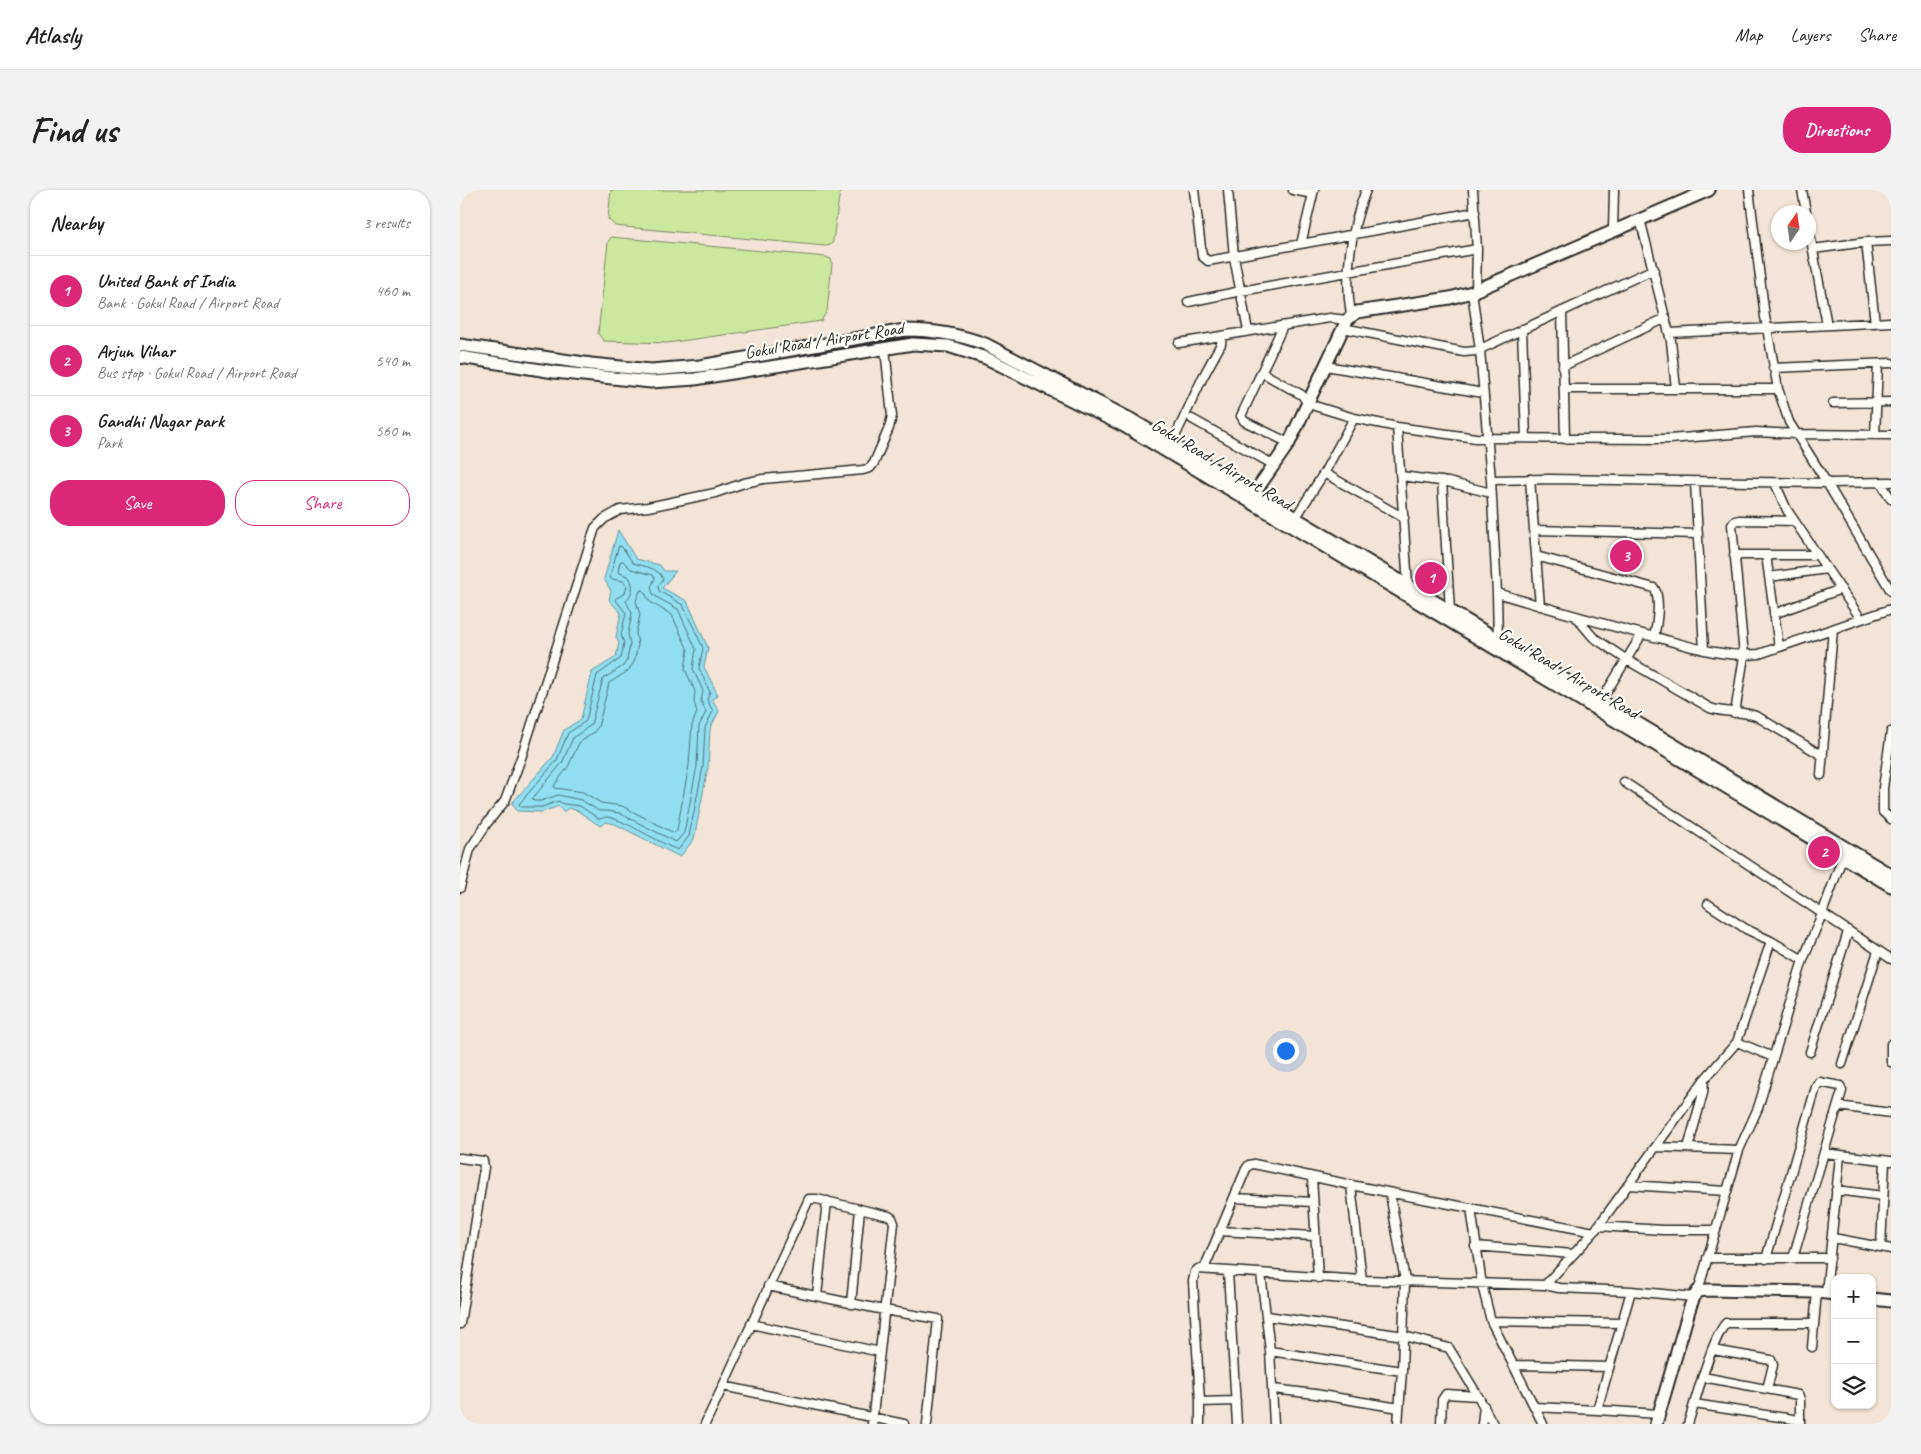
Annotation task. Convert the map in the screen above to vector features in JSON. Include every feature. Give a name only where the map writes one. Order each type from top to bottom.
[{"type":"main road","points":[[1255,492],[1289,443],[1347,321],[1357,312],[1450,298],[1474,291],[1709,190]]},
{"type":"main road","points":[[460,345],[591,364],[652,370],[700,366],[905,330],[928,330],[964,336],[985,344],[1020,362],[1172,443],[1450,610],[1496,644],[1601,701],[1844,852],[1891,874]]},
{"type":"main road","points":[[948,346],[952,333]]},
{"type":"main road","points":[[961,350],[964,336]]},
{"type":"main road","name":"Gokul Road / Airport Road","points":[[460,357],[554,372],[651,382],[695,379],[913,344],[948,346],[986,358],[1124,426],[1496,644],[1844,852],[1891,886]]},
{"type":"main road","points":[[1658,1419],[1696,1294],[1708,1290],[1826,1293]]},
{"type":"main road","points":[[1876,1299],[1891,1301]]},
{"type":"street","points":[[1194,190],[1202,256],[1204,259],[1213,261],[1475,212]]},
{"type":"street","points":[[1228,190],[1234,257],[1248,331]]},
{"type":"street","points":[[1293,190],[1313,192],[1301,244]]},
{"type":"street","points":[[1347,321],[1353,235],[1366,190]]},
{"type":"street","points":[[1472,190],[1477,249],[1474,291],[1491,480],[1497,593],[1496,644]]},
{"type":"street","points":[[1613,230],[1614,190]]},
{"type":"street","points":[[1749,190],[1773,368],[1789,422],[1891,591]]},
{"type":"street","points":[[1802,190],[1805,205]]},
{"type":"street","points":[[1640,219],[1674,355],[1676,389]]},
{"type":"street","points":[[1816,249],[1866,242],[1891,241]]},
{"type":"street","points":[[1866,242],[1875,323]]},
{"type":"street","points":[[1188,302],[1477,249]]},
{"type":"street","points":[[1814,250],[1827,325]]},
{"type":"street","points":[[1179,343],[1329,318],[1470,352],[1480,350],[1654,269]]},
{"type":"street","points":[[1562,311],[1565,439]]},
{"type":"street","points":[[1563,366],[1666,318]]},
{"type":"street","points":[[1669,333],[1891,322]]},
{"type":"street","points":[[1283,326],[1241,412],[1242,419],[1289,443]]},
{"type":"street","points":[[1522,329],[1526,438]]},
{"type":"street","points":[[1172,443],[1221,344],[1222,336]]},
{"type":"street","points":[[460,888],[470,849],[487,823],[505,801],[521,758],[595,528],[604,519],[620,510],[648,507],[715,493],[763,479],[870,468],[878,455],[892,416],[885,348]]},
{"type":"street","points":[[1773,368],[1891,363]]},
{"type":"street","points":[[1875,435],[1878,364]]},
{"type":"street","points":[[1326,366],[1404,381],[1484,393]]},
{"type":"street","points":[[1261,372],[1302,395],[1308,404],[1354,418],[1461,437],[1669,439],[1756,432],[1891,435]]},
{"type":"street","points":[[1564,389],[1778,389]]},
{"type":"street","points":[[1833,403],[1891,402]]},
{"type":"street","points":[[1296,517],[1324,473],[1354,418]]},
{"type":"street","points":[[1192,419],[1274,465]]},
{"type":"street","points":[[1397,427],[1408,584]]},
{"type":"street","points":[[1324,473],[1404,518]]},
{"type":"street","points":[[1400,476],[1442,481],[1491,493]]},
{"type":"street","points":[[1530,479],[1540,606]]},
{"type":"street","points":[[1491,480],[1775,483],[1891,482]]},
{"type":"street","points":[[1442,481],[1450,610]]},
{"type":"street","points":[[1696,482],[1704,650]]},
{"type":"street","points":[[1775,483],[1781,500],[1794,521],[1861,619]]},
{"type":"street","points":[[1882,483],[1891,499]]},
{"type":"street","points":[[1735,713],[1744,656],[1732,530],[1735,522],[1794,521]]},
{"type":"street","points":[[1534,530],[1698,534]]},
{"type":"street","points":[[1734,555],[1818,555]]},
{"type":"street","points":[[1766,555],[1779,648]]},
{"type":"street","points":[[1536,556],[1654,588],[1657,594],[1657,617],[1654,637]]},
{"type":"street","points":[[1769,578],[1827,569]]},
{"type":"street","points":[[1774,614],[1841,589]]},
{"type":"street","points":[[1497,593],[1704,650],[1744,656],[1779,648],[1891,609]]},
{"type":"street","points":[[1575,616],[1593,637],[1627,660],[1710,708],[1724,712],[1751,714],[1823,756]]},
{"type":"street","points":[[1821,775],[1833,629]]},
{"type":"street","points":[[1601,701],[1642,634]]},
{"type":"street","points":[[1891,732],[1887,788],[1883,812],[1891,819]]},
{"type":"street","points":[[1624,782],[1891,959]]},
{"type":"street","points":[[460,854],[470,849]]},
{"type":"street","points":[[1200,1424],[1193,1281],[1195,1272],[1198,1270],[1318,1278],[1545,1285],[1559,1288],[1696,1294],[1739,1150],[1758,1108],[1803,960],[1844,852]]},
{"type":"street","points":[[1708,904],[1746,929],[1772,941],[1803,960]]},
{"type":"street","points":[[1810,1052],[1848,932]]},
{"type":"street","points":[[1545,1285],[1596,1229],[1704,1080],[1737,1042],[1772,941]]},
{"type":"street","points":[[1842,1064],[1878,951]]},
{"type":"street","points":[[1737,1042],[1773,1057]]},
{"type":"street","points":[[1891,1048],[1891,1062]]},
{"type":"street","points":[[1688,1148],[1703,1093],[1704,1080]]},
{"type":"street","points":[[1766,1259],[1816,1087],[1819,1082],[1840,1086],[1842,1088],[1838,1106],[1793,1258]]},
{"type":"street","points":[[1838,1106],[1891,1113]]},
{"type":"street","points":[[1656,1147],[1739,1150]]},
{"type":"street","points":[[1824,1153],[1888,1161],[1883,1196],[1881,1247]]},
{"type":"street","points":[[1812,1347],[1814,1324],[1826,1293],[1840,1156]]},
{"type":"street","points":[[460,1158],[483,1161],[484,1167],[460,1324]]},
{"type":"street","points":[[1204,1269],[1234,1198],[1250,1165],[1254,1164],[1390,1193],[1596,1229],[1716,1230]]},
{"type":"street","points":[[1312,1177],[1314,1236],[1318,1278]]},
{"type":"street","points":[[1351,1185],[1362,1280]]},
{"type":"street","points":[[1628,1185],[1727,1191]]},
{"type":"street","points":[[1836,1190],[1883,1196]]},
{"type":"street","points":[[1390,1193],[1405,1281],[1404,1336],[1398,1424]]},
{"type":"street","points":[[705,1424],[809,1199],[812,1198],[889,1216],[893,1220],[872,1421]]},
{"type":"street","points":[[1234,1198],[1313,1202]]},
{"type":"street","points":[[817,1296],[827,1201]]},
{"type":"street","points":[[1471,1208],[1475,1246],[1491,1321],[1543,1424]]},
{"type":"street","points":[[852,1304],[860,1209]]},
{"type":"street","points":[[1219,1231],[1314,1236]]},
{"type":"street","points":[[1833,1238],[1891,1249]]},
{"type":"street","points":[[1475,1246],[1573,1254]]},
{"type":"street","points":[[1707,1258],[1830,1258]]},
{"type":"street","points":[[1228,1272],[1237,1424]]},
{"type":"street","points":[[1261,1273],[1267,1316],[1274,1424]]},
{"type":"street","points":[[768,1286],[852,1304],[938,1319],[927,1424]]},
{"type":"street","points":[[1598,1410],[1621,1323],[1632,1291]]},
{"type":"street","points":[[1267,1316],[1404,1336],[1449,1348],[1493,1424]]},
{"type":"street","points":[[1491,1321],[1621,1323]]},
{"type":"street","points":[[1688,1424],[1713,1350],[1723,1328],[1728,1323],[1814,1324]]},
{"type":"street","points":[[751,1324],[880,1352]]},
{"type":"street","points":[[1713,1350],[1771,1360],[1773,1364],[1767,1389]]},
{"type":"street","points":[[1270,1351],[1402,1371]]},
{"type":"street","points":[[1513,1365],[1610,1367]]},
{"type":"street","points":[[1694,1404],[1800,1422],[1800,1397],[1796,1394],[1703,1377]]},
{"type":"street","points":[[723,1386],[872,1421],[901,1424]]},
{"type":"street","points":[[1272,1389],[1399,1408]]},
{"type":"street","points":[[1441,1424],[1442,1400],[1446,1394],[1478,1396]]},
{"type":"street","points":[[1200,1402],[1236,1401]]},
{"type":"street","points":[[1482,1424],[1484,1406]]},
{"type":"street","points":[[1535,1408],[1598,1410],[1658,1419]]},
{"type":"green space","points":[[611,190],[840,190],[833,241],[831,245],[825,246],[615,226],[608,219]]},
{"type":"green space","points":[[611,237],[826,257],[831,259],[832,264],[827,311],[821,321],[667,343],[604,341],[598,334],[608,242]]},
{"type":"water","points":[[618,530],[636,559],[660,565],[664,571],[676,571],[662,588],[687,601],[708,648],[704,667],[718,695],[712,699],[719,711],[710,729],[708,767],[694,839],[680,857],[615,824],[606,822],[600,826],[578,811],[569,808],[563,812],[559,806],[542,812],[517,811],[512,803],[553,757],[564,730],[581,719],[592,672],[616,657],[619,643],[616,637],[621,613],[609,600],[611,591],[604,579]]},
{"type":"place","name":"Gandhi Nagar park","points":[[1626,556]]},
{"type":"place","name":"United Bank of India","points":[[1431,578]]},
{"type":"place","name":"Arjun Vihar","points":[[1824,852]]}]
